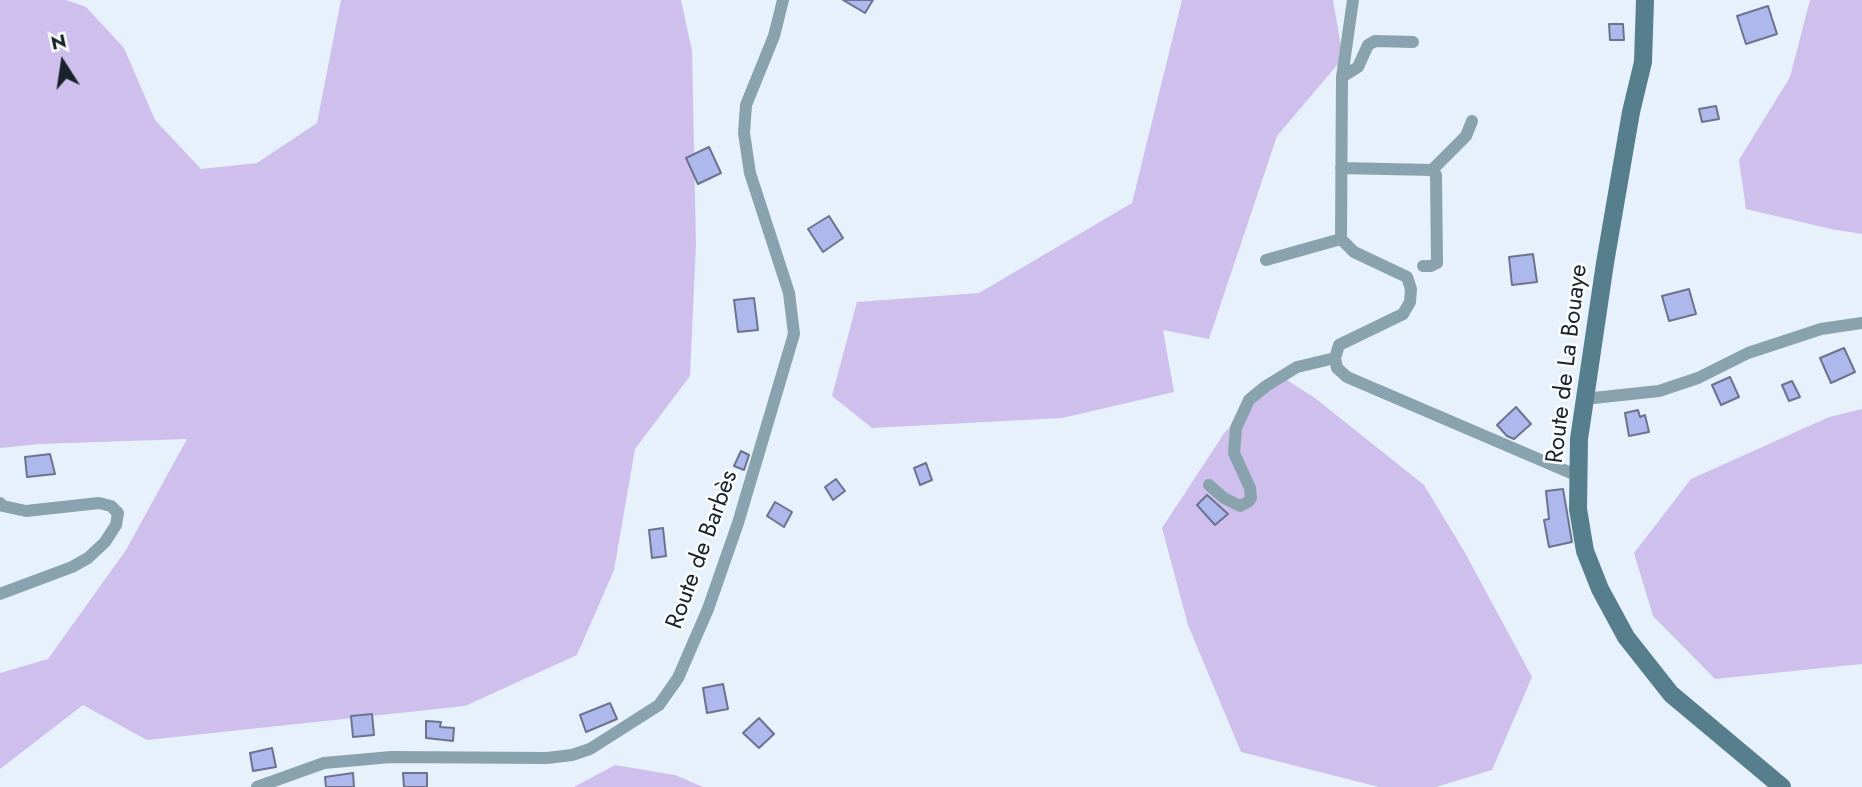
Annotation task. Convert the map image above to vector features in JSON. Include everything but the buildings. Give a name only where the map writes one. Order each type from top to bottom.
[{"type":"main road","name":"Route de La Bouaye","points":[[1645,0],[1643,62],[1622,167],[1578,439],[1578,509],[1586,551],[1600,589],[1626,637],[1671,694],[1782,787]]},
{"type":"street","name":"Route de Barbès","points":[[257,787],[324,763],[391,757],[547,758],[572,755],[590,749],[660,705],[678,678],[708,609],[738,523],[794,334],[789,293],[750,173],[744,133],[746,105],[774,36],[783,0]]},
{"type":"street","points":[[1353,0],[1342,77],[1341,239],[1354,252],[1407,277],[1411,289],[1410,302],[1403,314],[1339,345],[1335,358],[1337,368],[1347,377],[1578,476]]},
{"type":"street","points":[[1342,77],[1358,66],[1368,45],[1375,41],[1413,42]]},
{"type":"street","points":[[1341,168],[1432,170],[1466,136],[1472,121]]},
{"type":"street","points":[[1423,266],[1431,267],[1437,263],[1436,175],[1432,170]]},
{"type":"street","points":[[1266,260],[1341,239]]},
{"type":"street","points":[[1584,399],[1659,391],[1698,378],[1748,353],[1821,329],[1862,323]]},
{"type":"street","points":[[1209,485],[1224,498],[1240,506],[1248,502],[1251,498],[1250,488],[1234,453],[1236,428],[1249,400],[1297,367],[1335,358]]},
{"type":"street","points":[[0,503],[26,511],[99,503],[111,506],[118,513],[116,525],[105,542],[88,558],[72,567],[0,594]]},
{"type":"shaded area","points":[[0,0],[66,0],[86,7],[124,48],[155,120],[201,169],[257,163],[317,123],[341,0],[681,0],[692,51],[696,244],[690,376],[635,449],[614,570],[577,655],[465,706],[147,740],[83,705],[0,769],[0,673],[48,659],[126,550],[187,439],[0,448]]},
{"type":"shaded area","points":[[1182,0],[1333,0],[1343,58],[1277,136],[1209,339],[1163,330],[1174,392],[1062,418],[872,428],[832,396],[857,302],[979,293],[1132,203]]},
{"type":"shaded area","points":[[1810,0],[1862,0],[1862,234],[1746,209],[1739,160],[1790,77]]},
{"type":"shaded area","points":[[1282,377],[1315,398],[1424,485],[1464,551],[1532,677],[1492,770],[1436,787],[1379,787],[1241,752],[1188,625],[1162,528],[1225,432]]},
{"type":"shaded area","points":[[1862,409],[1862,664],[1715,679],[1653,616],[1634,553],[1691,479],[1829,417]]},
{"type":"shaded area","points":[[615,765],[675,775],[703,787],[574,787]]}]
